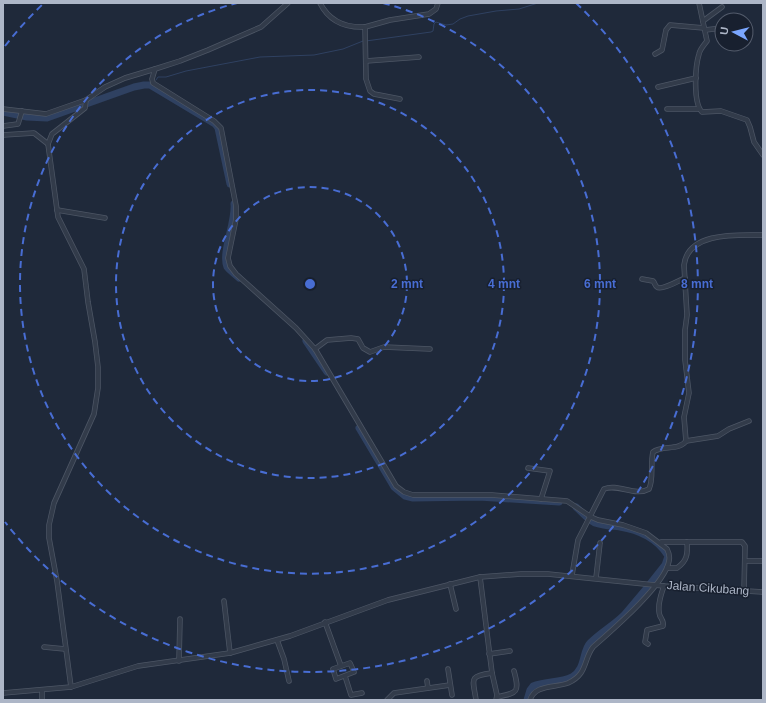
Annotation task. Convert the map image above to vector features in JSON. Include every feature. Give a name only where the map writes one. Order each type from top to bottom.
[{"type":"street","points":[[71,687],[57,581],[49,538],[49,525],[54,503],[94,414],[98,388],[98,367],[84,269],[60,222],[48,144],[52,134],[68,122],[86,103],[105,87],[125,78],[208,50],[262,27],[288,3]]},
{"type":"street","points":[[320,3],[326,13],[339,24],[365,27],[390,20],[429,14],[436,9],[438,3]]},
{"type":"street","points":[[699,3],[706,41],[699,55],[696,78],[699,109]]},
{"type":"street","points":[[703,21],[722,7]]},
{"type":"street","points":[[655,54],[662,50],[666,30],[670,25],[704,29],[714,28]]},
{"type":"street","points":[[365,27],[366,79],[370,91],[374,94],[400,99]]},
{"type":"street","points":[[366,61],[418,57]]},
{"type":"street","points":[[155,69],[152,79],[153,83],[214,121],[221,128],[236,206],[236,219],[228,258],[230,266],[236,274],[296,328],[316,349],[396,486],[404,492],[413,495],[492,495],[567,501],[589,519],[639,529],[651,535],[667,549],[669,555],[667,568],[652,584],[635,608],[593,647],[584,669],[577,677],[567,683],[538,690],[532,694],[530,700]]},
{"type":"street","points":[[658,87],[696,78]]},
{"type":"street","points":[[3,109],[21,114],[49,114],[86,103]]},
{"type":"street","points":[[667,109],[699,109],[702,112],[721,112],[747,120],[754,142],[763,155]]},
{"type":"street","points":[[3,126],[17,125],[21,114]]},
{"type":"street","points":[[3,135],[34,133],[48,144]]},
{"type":"street","points":[[57,210],[105,218]]},
{"type":"street","points":[[686,440],[684,417],[689,393],[685,360],[687,315],[685,258],[696,246],[716,237],[724,235],[763,235]]},
{"type":"street","points":[[642,279],[652,281],[660,288],[685,278]]},
{"type":"street","points":[[316,349],[327,340],[351,338],[358,339],[363,348],[370,352],[384,347],[430,349]]},
{"type":"street","points":[[572,575],[576,546],[605,488],[613,487],[636,491],[646,491],[649,489],[652,481],[651,469],[653,452],[683,444],[686,440],[718,436],[729,429],[749,421]]},
{"type":"street","points":[[528,468],[550,471],[541,499]]},
{"type":"street","points":[[660,542],[742,542],[745,546],[744,591]]},
{"type":"street","points":[[667,568],[677,568],[684,561],[688,552],[686,542]]},
{"type":"street","points":[[596,578],[600,543]]},
{"type":"street","points":[[745,562],[763,561]]},
{"type":"street","name":"Jalan Cikubang","points":[[3,693],[42,691],[71,687],[138,666],[230,653],[277,640],[388,600],[480,577],[534,573],[572,575],[664,586],[763,592]]},
{"type":"street","points":[[480,577],[496,699],[516,690],[518,686],[514,671]]},
{"type":"street","points":[[450,584],[456,609]]},
{"type":"street","points":[[648,644],[645,642],[647,630],[663,626],[664,622],[660,615],[660,599],[664,586]]},
{"type":"street","points":[[224,601],[230,653]]},
{"type":"street","points":[[179,661],[180,619]]},
{"type":"street","points":[[325,622],[341,666]]},
{"type":"street","points":[[277,640],[284,659],[289,681]]},
{"type":"street","points":[[44,648],[65,649]]},
{"type":"street","points":[[490,654],[510,651]]},
{"type":"street","points":[[350,663],[354,672],[345,676],[336,679],[333,669],[350,663]]},
{"type":"street","points":[[448,669],[452,695]]},
{"type":"street","points":[[476,700],[474,678],[478,675],[492,673]]},
{"type":"street","points":[[345,676],[351,695],[362,693]]},
{"type":"street","points":[[428,681],[428,688]]},
{"type":"street","points":[[387,700],[394,693],[450,685]]},
{"type":"street","points":[[42,691],[42,700]]},
{"type":"waterway","points":[[366,41],[431,32],[433,31],[434,24],[436,22],[446,25],[453,24],[468,16],[519,9],[538,3]]},
{"type":"waterway","points":[[156,80],[158,77],[166,77],[186,71],[260,57],[314,55],[343,49],[363,41]]},
{"type":"waterway","points":[[3,112],[27,117],[47,118],[134,87],[150,85],[215,124],[218,128],[230,184]]},
{"type":"waterway","points":[[234,204],[233,219],[227,245],[226,261],[227,267],[239,278]]},
{"type":"waterway","points":[[306,341],[327,372]]},
{"type":"waterway","points":[[359,428],[394,487],[405,496],[413,498],[479,497],[559,502]]},
{"type":"waterway","points":[[527,700],[533,686],[567,679],[576,674],[582,665],[590,643],[624,615],[665,565],[668,556],[659,545],[647,536],[627,528],[595,523],[587,518],[576,507]]}]
